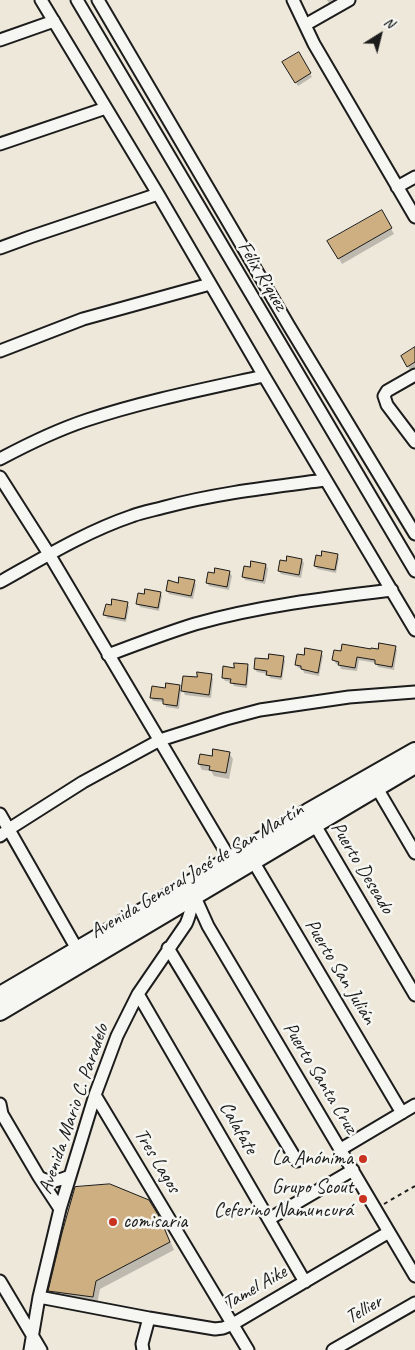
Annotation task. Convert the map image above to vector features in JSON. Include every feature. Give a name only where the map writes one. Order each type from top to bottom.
[{"type":"highway","name":"Avenida General José de San Martín","points":[[0,1012],[81,956],[373,782],[415,751]]},
{"type":"highway","name":"Avenida General José de San Martín","points":[[373,782],[415,765]]},
{"type":"highway","name":"Avenida General José de San Martín","points":[[191,891],[211,871],[230,859],[250,855]]},
{"type":"highway","name":"Avenida General José de San Martín","points":[[0,995],[81,956]]},
{"type":"street","points":[[41,0],[158,194],[415,630]]},
{"type":"street","name":"Félix Riquez","points":[[77,0],[415,571]]},
{"type":"street","name":"Félix Riquez","points":[[98,0],[289,326],[415,534]]},
{"type":"street","points":[[292,0],[314,44],[415,217]]},
{"type":"street","points":[[305,25],[348,0]]},
{"type":"street","points":[[0,40],[54,21]]},
{"type":"street","points":[[0,144],[106,108]]},
{"type":"street","points":[[397,187],[415,176]]},
{"type":"street","points":[[0,248],[158,194]]},
{"type":"street","points":[[0,351],[82,319],[210,284]]},
{"type":"street","points":[[415,375],[386,391],[384,396],[387,405],[415,442]]},
{"type":"street","points":[[0,459],[50,434],[86,420],[139,405],[264,376]]},
{"type":"street","points":[[0,477],[49,554],[230,859]]},
{"type":"street","points":[[0,582],[96,530],[133,515],[214,496],[325,480]]},
{"type":"street","points":[[108,655],[196,624],[249,611],[293,602],[392,590]]},
{"type":"street","points":[[4,833],[83,782],[160,740],[217,721],[260,710],[349,697],[415,692]]},
{"type":"street","points":[[373,782],[415,853]]},
{"type":"street","points":[[0,814],[4,833],[81,956]]},
{"type":"street","name":"Puerto Deseado","points":[[311,819],[415,995]]},
{"type":"street","name":"Puerto San Julián","points":[[250,855],[402,1113]]},
{"type":"street","name":"Avenida Mario C. Paradelo","points":[[32,1350],[39,1298],[60,1209],[95,1095],[117,1036],[138,994],[190,916],[191,891]]},
{"type":"street","name":"Puerto Santa Cruz","points":[[191,891],[208,926],[415,1276]]},
{"type":"street","points":[[168,948],[297,1161]]},
{"type":"street","name":"Calafate","points":[[138,994],[305,1282]]},
{"type":"street","name":"Tres Lagos","points":[[95,1095],[248,1350]]},
{"type":"street","points":[[0,1104],[2,1114],[60,1209]]},
{"type":"street","points":[[341,1149],[415,1106]]},
{"type":"street","points":[[269,1219],[353,1170]]},
{"type":"street","points":[[39,1177],[51,1182],[70,1176]]},
{"type":"street","name":"Tamel Aike","points":[[39,1298],[215,1329],[223,1328],[233,1324],[389,1232]]},
{"type":"street","points":[[0,1281],[33,1337]]},
{"type":"street","name":"Tellier","points":[[332,1350],[415,1303]]},
{"type":"street","points":[[143,1350],[142,1344],[148,1318]]},
{"type":"path","points":[[375,1209],[415,1186]]},
{"type":"building","points":[[299,52],[311,73],[295,83],[282,62]]},
{"type":"building","points":[[382,210],[392,228],[338,259],[327,241]]},
{"type":"building","points":[[415,347],[415,362],[407,367],[401,356]]},
{"type":"building","points":[[322,551],[338,554],[335,570],[314,566],[316,555],[321,556]]},
{"type":"building","points":[[287,556],[302,559],[299,575],[278,571],[280,560],[286,561]]},
{"type":"building","points":[[251,561],[266,564],[263,581],[242,577],[244,566],[250,567]]},
{"type":"building","points":[[215,568],[230,571],[227,587],[206,583],[208,572],[214,573]]},
{"type":"building","points":[[179,577],[195,580],[191,596],[166,591],[168,580],[178,583]]},
{"type":"building","points":[[145,589],[161,592],[158,608],[136,604],[138,593],[144,594]]},
{"type":"building","points":[[112,599],[128,602],[125,619],[103,615],[106,604],[111,605]]},
{"type":"building","points":[[379,643],[396,646],[392,667],[375,664],[375,660],[357,657],[355,668],[338,665],[339,662],[332,660],[334,650],[341,651],[342,644],[378,649]]},
{"type":"building","points":[[305,648],[322,651],[318,673],[301,669],[301,666],[295,665],[297,654],[304,655]]},
{"type":"building","points":[[269,654],[284,656],[281,677],[266,675],[267,671],[254,669],[255,658],[268,659]]},
{"type":"building","points":[[234,663],[248,664],[246,685],[230,683],[231,679],[222,678],[223,666],[234,668]]},
{"type":"building","points":[[197,672],[212,674],[209,695],[181,691],[183,676],[197,677]]},
{"type":"building","points":[[166,683],[180,685],[177,706],[163,704],[163,699],[150,698],[152,686],[165,688]]},
{"type":"building","points":[[213,749],[230,752],[226,773],[209,770],[210,766],[198,764],[200,754],[212,756]]},
{"type":"building","name":"comisaria","points":[[110,1184],[149,1200],[160,1218],[170,1242],[96,1281],[93,1297],[48,1291],[75,1187]]},
{"type":"place","name":"La Anónima","points":[[363,1159]]},
{"type":"place","name":"Grupo Scout Ceferino Namuncurá","points":[[363,1199]]},
{"type":"place","name":"comisaria","points":[[113,1222]]}]
